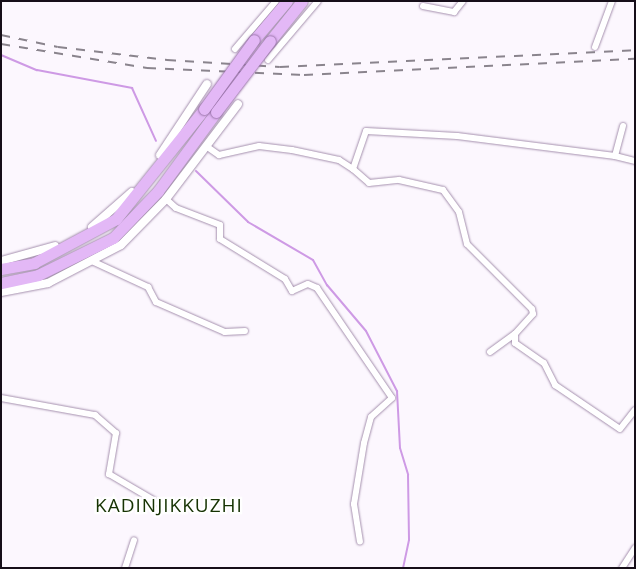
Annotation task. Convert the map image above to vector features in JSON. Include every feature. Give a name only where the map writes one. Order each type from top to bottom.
[{"type":"highway","points":[[1,269],[34,263],[116,219],[204,109],[254,40],[287,1]]},
{"type":"highway","points":[[1,283],[38,275],[113,238],[158,191],[302,1]]},
{"type":"street","points":[[234,49],[276,1]]},
{"type":"street","points":[[268,60],[318,1]]},
{"type":"street","points":[[423,6],[454,12],[463,1]]},
{"type":"street","points":[[595,47],[612,1]]},
{"type":"street","points":[[1,261],[31,256],[66,242],[110,214],[172,140],[207,84]]},
{"type":"street","points":[[1,292],[48,283],[94,262],[121,245],[166,199],[238,104]]},
{"type":"street","points":[[615,156],[623,126]]},
{"type":"street","points":[[352,166],[366,131],[466,137],[615,156],[635,161]]},
{"type":"street","points":[[206,146],[219,155],[259,146],[292,150],[352,166],[369,182],[399,180],[447,195],[459,212],[467,244],[532,309],[531,318],[515,334],[490,352]]},
{"type":"street","points":[[166,199],[176,208],[220,225],[220,239],[285,279],[292,290],[308,284],[317,288],[392,398],[371,417],[364,443],[354,504],[360,542]]},
{"type":"street","points":[[94,262],[148,287],[156,302],[225,332],[244,331]]},
{"type":"street","points":[[515,334],[515,343],[544,362],[555,385],[585,408],[620,429],[635,410]]},
{"type":"street","points":[[1,398],[95,415],[116,432],[109,474],[167,508]]},
{"type":"street","points":[[124,568],[134,540]]},
{"type":"street","points":[[622,568],[635,548]]},
{"type":"waterway","points":[[1,55],[37,70],[132,88],[156,141]]},
{"type":"waterway","points":[[196,171],[248,222],[313,260],[327,285],[366,331],[397,391],[400,448],[408,475],[409,540],[403,568]]},
{"type":"railway","points":[[1,35],[58,47],[167,60],[280,67],[635,50]]},
{"type":"railway","points":[[1,44],[147,68],[304,75],[635,59]]},
{"type":"district","name":"KADINJIKKUZHI","points":[[169,506]]}]
